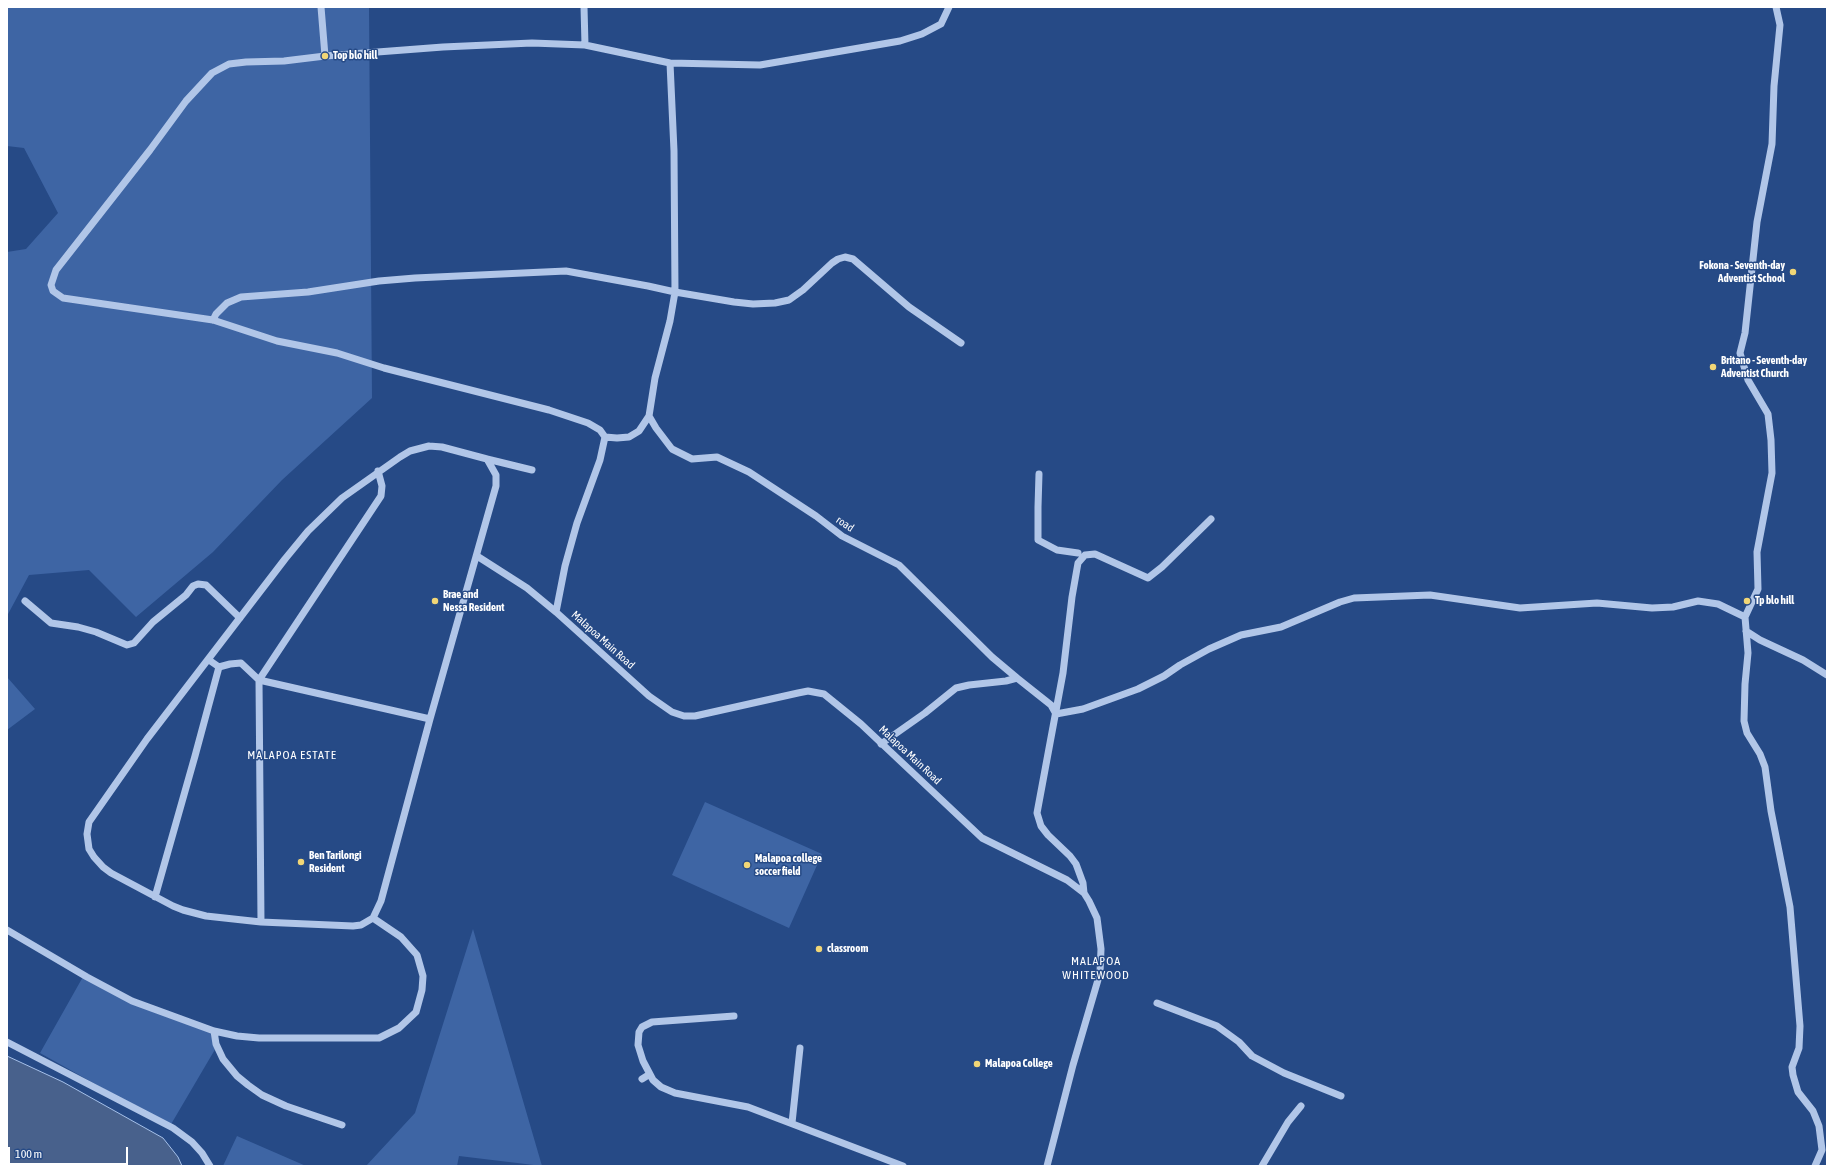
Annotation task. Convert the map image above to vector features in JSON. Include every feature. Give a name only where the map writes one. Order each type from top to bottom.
[{"type":"street","points":[[321,7],[325,56]]},
{"type":"street","points":[[584,7],[585,45]]},
{"type":"street","points":[[556,612],[565,566],[577,523],[600,460],[605,437],[600,430],[588,423],[549,410],[384,368],[337,353],[277,341],[213,320],[63,298],[53,292],[51,285],[56,270],[150,150],[186,101],[212,73],[229,64],[284,61],[325,56],[532,43],[585,45],[670,63],[760,65],[900,41],[922,34],[941,24],[949,7]]},
{"type":"street","points":[[1776,7],[1780,25],[1774,86],[1772,144],[1757,222],[1745,333],[1740,353],[1748,380],[1768,414],[1771,440],[1772,473],[1757,552],[1758,589],[1745,616],[1748,654],[1745,684],[1744,721],[1746,733],[1760,754],[1765,767],[1771,811],[1790,902],[1800,1026],[1799,1048],[1792,1067],[1798,1092],[1813,1111],[1819,1126],[1822,1150],[1815,1166]]},
{"type":"street","points":[[605,437],[629,437],[639,431],[649,416],[655,378],[670,321],[675,292],[674,151],[670,63]]},
{"type":"street","points":[[213,320],[216,314],[227,303],[242,297],[308,292],[379,281],[415,278],[566,271],[675,292],[740,302],[775,303],[789,300],[803,290],[832,263],[845,257],[853,259],[909,307],[961,344]]},
{"type":"street","name":"road","points":[[649,416],[672,449],[692,459],[717,458],[749,472],[816,516],[842,536],[899,565],[992,658],[1051,705],[1056,714]]},
{"type":"street","points":[[487,458],[495,470],[497,479],[381,901],[373,918],[361,925],[353,926],[261,922],[218,918],[195,914],[155,897],[103,867],[89,850],[87,842],[87,829],[95,812],[143,745],[240,618],[308,531],[332,506],[378,471],[410,451],[429,446],[442,447],[487,458],[532,470]]},
{"type":"street","points":[[261,922],[259,680],[381,496],[382,486],[378,471]]},
{"type":"street","points":[[1039,474],[1038,540],[1056,550],[1078,553]]},
{"type":"street","points":[[1084,893],[1083,883],[1076,864],[1070,856],[1048,835],[1042,826],[1037,813],[1066,654],[1072,597],[1078,563],[1090,554],[1102,556],[1148,578],[1162,567],[1211,519]]},
{"type":"street","name":"Malapoa Main Road","points":[[477,556],[527,588],[556,612],[649,696],[672,712],[684,716],[695,716],[760,700],[808,691],[816,692],[832,699],[982,838],[1067,880],[1084,893],[1097,918],[1101,949],[1100,973],[1073,1065],[1047,1166]]},
{"type":"street","points":[[26,601],[52,623],[78,627],[96,632],[127,645],[134,643],[153,622],[186,595],[193,586],[198,584],[206,585],[240,618]]},
{"type":"street","points":[[1056,714],[1083,709],[1138,688],[1164,676],[1180,665],[1209,649],[1241,635],[1281,626],[1340,602],[1354,598],[1430,595],[1520,608],[1597,603],[1652,608],[1672,607],[1698,601],[1718,604],[1745,616]]},
{"type":"street","points":[[1746,631],[1760,640],[1803,660],[1827,675]]},
{"type":"street","points":[[208,660],[219,667],[241,663],[259,680],[430,720]]},
{"type":"street","points":[[155,897],[219,667]]},
{"type":"street","points":[[881,744],[925,713],[956,688],[1017,678]]},
{"type":"street","points":[[7,930],[115,992],[152,1009],[214,1031],[237,1036],[259,1038],[379,1038],[399,1028],[411,1017],[418,1005],[422,990],[421,969],[417,955],[401,937],[373,918]]},
{"type":"street","points":[[1157,1003],[1217,1026],[1238,1042],[1252,1056],[1284,1073],[1340,1096]]},
{"type":"street","points":[[734,1016],[647,1023],[638,1032],[638,1045],[643,1061],[657,1084],[675,1093],[748,1107],[903,1166]]},
{"type":"street","points":[[214,1031],[216,1044],[223,1059],[237,1076],[248,1085],[286,1106],[342,1125]]},
{"type":"street","points":[[7,1042],[173,1128],[192,1142],[210,1166]]},
{"type":"street","points":[[792,1123],[800,1048]]},
{"type":"street","points":[[642,1078],[650,1074]]},
{"type":"street","points":[[1262,1166],[1288,1122],[1301,1106]]},
{"type":"shaded area","points":[[7,7],[369,7],[372,398],[282,480],[213,552],[136,617],[89,570],[29,575],[7,616],[7,252],[26,249],[58,213],[24,148],[7,146]]},
{"type":"shaded area","points":[[7,677],[35,709],[7,730]]},
{"type":"shaded area","name":"Malapoa college soccer field","points":[[705,802],[822,854],[789,928],[672,875]]},
{"type":"shaded area","points":[[473,929],[542,1166],[459,1156],[457,1166],[366,1166],[415,1113]]},
{"type":"shaded area","points":[[84,975],[135,1003],[213,1032],[217,1046],[170,1126],[40,1053]]},
{"type":"shaded area","points":[[7,1056],[63,1082],[163,1138],[178,1157],[182,1166],[7,1166]]},
{"type":"shaded area","points":[[237,1136],[306,1166],[223,1166]]},
{"type":"place","name":"Top blo hill","points":[[325,56]]},
{"type":"place","name":"Fokona - Seventh-day Adventist School","points":[[1793,272]]},
{"type":"place","name":"Britano - Seventh-day Adventist Church","points":[[1713,367]]},
{"type":"place","name":"Brae and Nessa Resident","points":[[435,601]]},
{"type":"place","name":"Tp blo hill","points":[[1747,601]]},
{"type":"place","name":"Ben Tarilongi Resident","points":[[301,862]]},
{"type":"place","name":"Malapoa college soccer field","points":[[747,865]]},
{"type":"place","name":"classroom","points":[[819,949]]},
{"type":"place","name":"Malapoa College","points":[[977,1064]]},
{"type":"district","name":"MALAPOA ESTATE","points":[[292,755]]},
{"type":"district","name":"MALAPOA WHITEWOOD","points":[[1096,968]]}]
